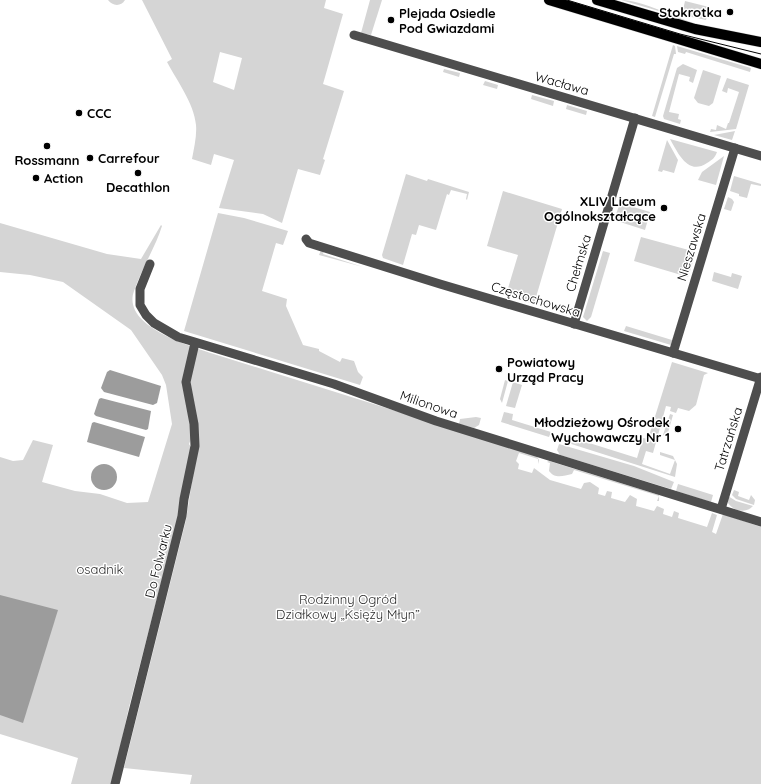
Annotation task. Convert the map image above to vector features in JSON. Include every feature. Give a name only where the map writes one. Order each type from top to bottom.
[{"type":"main road","points":[[549,0],[761,64]]},
{"type":"main road","points":[[597,0],[613,2],[695,29],[761,42]]},
{"type":"street","name":"Wacława","points":[[354,35],[761,156]]},
{"type":"street","name":"Chełmska","points":[[574,324],[635,118]]},
{"type":"street","name":"Nieszawska","points":[[673,353],[735,148]]},
{"type":"street","name":"Częstochowska","points":[[306,239],[309,243],[366,261],[574,324],[761,378]]},
{"type":"street","name":"Milionowa","points":[[150,264],[139,292],[142,310],[154,323],[196,343],[334,384],[436,421],[761,522]]},
{"type":"street","name":"Do Folwarku","points":[[115,784],[182,516],[195,446],[194,424],[186,382],[196,343]]},
{"type":"street","name":"Tatrzańska","points":[[721,509],[761,378]]},
{"type":"green space","points":[[108,0],[125,0],[121,4],[116,5],[112,4]]},
{"type":"green space","points":[[142,0],[326,0],[324,8],[343,14],[323,84],[344,91],[323,159],[325,160],[320,175],[298,169],[282,223],[263,214],[219,208],[234,160],[214,154],[211,165],[192,159],[196,133],[195,117],[189,100],[167,62],[172,59]],"holes":[[[220,52],[242,58],[234,90],[213,82]]]},
{"type":"green space","points":[[370,0],[382,0],[371,35],[361,33]]},
{"type":"green space","points":[[621,0],[649,6],[700,25],[685,22],[662,12]]},
{"type":"green space","points":[[685,1],[709,7],[706,20],[682,15]]},
{"type":"green space","points":[[673,45],[675,46],[676,54],[674,54],[655,117],[652,116]]},
{"type":"green space","points":[[677,46],[751,68],[750,72],[686,52],[685,54],[678,52]]},
{"type":"green space","points":[[683,64],[697,70],[693,83],[689,81],[690,77],[679,74],[669,112],[679,114],[678,119],[681,120],[680,124],[664,119],[663,116],[677,68]]},
{"type":"green space","points":[[444,69],[460,73],[459,77],[443,72]]},
{"type":"green space","points":[[703,70],[721,76],[713,103],[709,106],[698,103],[694,98]]},
{"type":"green space","points":[[727,78],[749,85],[736,129],[710,132],[711,129],[716,130],[717,125],[726,129],[739,92],[728,88],[727,93],[722,91]]},
{"type":"green space","points":[[485,81],[498,85],[497,89],[483,85]]},
{"type":"green space","points":[[532,95],[554,101],[553,106],[531,99]]},
{"type":"green space","points":[[567,105],[587,111],[586,115],[566,109]]},
{"type":"green space","points":[[735,131],[732,140],[714,135]]},
{"type":"green space","points":[[670,139],[717,152],[709,162],[694,167],[684,161]]},
{"type":"green space","points":[[667,140],[678,160],[674,173],[663,170],[662,172],[658,171]]},
{"type":"green space","points":[[724,156],[716,185],[698,180],[702,172]]},
{"type":"green space","points":[[406,174],[427,181],[428,179],[469,192],[467,200],[467,194],[451,190],[449,195],[447,194],[436,230],[419,225],[416,235],[412,234],[403,265],[383,258],[382,255]]},
{"type":"green space","points":[[734,176],[761,184],[761,186],[751,184],[747,198],[739,196],[739,194],[730,191]]},
{"type":"green space","points":[[503,191],[562,209],[534,304],[506,295],[518,255],[487,246]]},
{"type":"green space","points":[[728,197],[734,202],[731,211],[724,209]]},
{"type":"green space","points":[[620,203],[650,212],[645,230],[614,220]]},
{"type":"green space","points":[[218,213],[244,218],[288,231],[283,245],[276,243],[262,291],[287,299],[286,306],[303,345],[319,349],[319,351],[340,362],[342,358],[354,361],[358,372],[363,377],[360,385],[184,331]]},
{"type":"green space","name":"Rodzinny Ogród Działkowy „Księży Młyn”","points":[[0,223],[107,254],[141,259],[161,225],[159,234],[134,291],[133,304],[138,315],[148,325],[162,334],[192,347],[536,455],[539,460],[538,464],[538,459],[519,453],[516,461],[519,464],[518,469],[532,473],[534,468],[550,480],[581,489],[584,483],[590,482],[599,488],[598,494],[605,496],[607,491],[612,492],[611,498],[625,502],[630,495],[637,499],[636,506],[654,511],[657,506],[664,509],[663,514],[672,517],[674,511],[679,513],[678,518],[707,527],[712,513],[717,515],[712,532],[716,534],[723,514],[761,527],[761,784],[190,784],[192,775],[124,768],[186,520],[197,449],[187,361],[191,439],[189,444],[192,449],[182,502],[129,707],[112,784],[71,784],[78,758],[0,734],[0,457],[13,461],[23,460],[33,440],[53,445],[42,482],[75,491],[100,494],[127,503],[148,502],[172,424],[166,385],[162,375],[131,330],[63,282],[30,275],[0,272]]},
{"type":"green space","points":[[641,237],[696,252],[688,277],[634,261]]},
{"type":"green space","points":[[321,250],[324,251],[323,254],[363,267],[319,255]]},
{"type":"green space","points":[[603,251],[610,253],[591,317],[587,321],[583,317]]},
{"type":"green space","points":[[714,272],[731,277],[732,273],[742,276],[738,289],[712,281]]},
{"type":"green space","points":[[680,315],[671,345],[624,331],[626,326],[672,340]]},
{"type":"green space","points":[[672,362],[708,373],[704,375],[696,405],[689,411],[678,408],[676,413],[670,411],[671,407],[666,406],[653,453],[646,451],[642,464],[670,474],[675,460],[677,464],[675,477],[565,442],[567,436],[637,458],[643,438],[648,439]]},
{"type":"green space","points":[[505,380],[508,381],[502,403],[500,399]]},
{"type":"green space","points":[[513,382],[522,385],[515,408],[506,406]]},
{"type":"green space","points":[[504,412],[513,414],[512,420],[551,432],[549,437],[501,422]]},
{"type":"green space","points":[[670,414],[673,415],[667,436],[663,435]]},
{"type":"green space","points":[[476,417],[481,418],[479,425],[474,428],[459,424],[460,419]]},
{"type":"green space","points":[[559,444],[634,466],[674,482],[671,489],[560,455],[557,450]]},
{"type":"green space","points":[[660,452],[673,456],[675,460],[660,455]]},
{"type":"green space","points":[[549,461],[659,496],[574,470],[572,474],[557,476],[551,474],[549,471],[550,463],[547,462]]},
{"type":"green space","points":[[678,484],[713,495],[711,502],[676,491]]},
{"type":"green space","points":[[734,490],[739,492],[738,496],[749,500],[751,495],[755,500],[754,505],[736,499],[732,495]]},
{"type":"green space","points":[[728,496],[736,501],[753,506],[743,511],[736,510],[728,503]]},
{"type":"shaded area","points":[[110,370],[161,386],[157,403],[153,405],[104,392],[101,388],[107,372]]},
{"type":"shaded area","points":[[101,398],[151,411],[148,429],[146,430],[96,416],[94,414],[99,399]]},
{"type":"shaded area","points":[[94,422],[145,437],[139,457],[87,442],[92,423]]},
{"type":"shaded area","points":[[104,464],[113,468],[117,477],[113,486],[104,490],[95,486],[91,477],[95,468]]},
{"type":"shaded area","points":[[0,595],[58,610],[23,723],[0,715]]},
{"type":"tram line","points":[[567,0],[680,34],[761,54]]},
{"type":"place","name":"Stokrotka","points":[[730,12]]},
{"type":"place","name":"Plejada Osiedle Pod Gwiazdami","points":[[391,20]]},
{"type":"place","name":"CCC","points":[[79,113]]},
{"type":"place","name":"Rossmann","points":[[47,146]]},
{"type":"place","name":"Carrefour","points":[[90,158]]},
{"type":"place","name":"Decathlon","points":[[138,173]]},
{"type":"place","name":"Action","points":[[36,178]]},
{"type":"place","name":"XLIV Liceum Ogólnokształcące","points":[[664,208]]},
{"type":"place","name":"Powiatowy Urząd Pracy","points":[[499,369]]},
{"type":"place","name":"Młodzieżowy Ośrodek Wychowawczy Nr 1","points":[[678,429]]},
{"type":"park label","name":"osadnik","points":[[100,569]]}]
